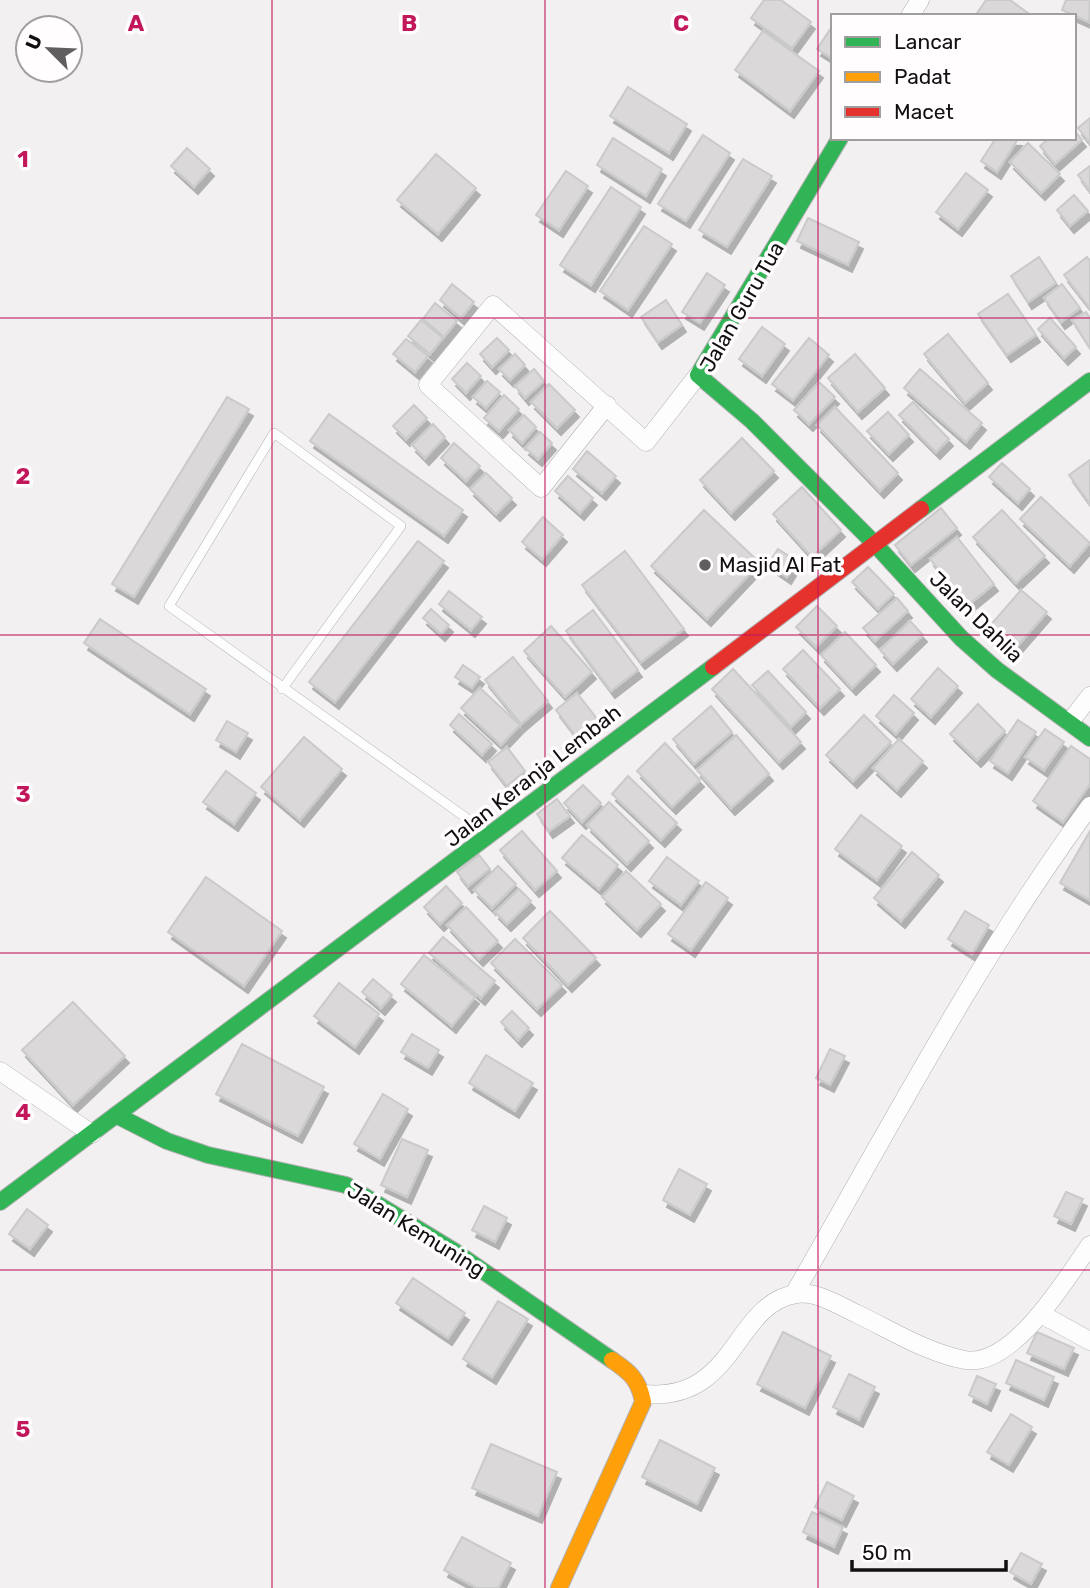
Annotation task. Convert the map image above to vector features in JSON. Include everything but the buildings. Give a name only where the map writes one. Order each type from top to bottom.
[{"type":"street","name":"Jalan Guru Tua","points":[[839,140],[698,375],[751,421],[874,543]]},
{"type":"street","points":[[607,405],[541,488],[428,385],[493,305],[607,405],[646,442],[698,375]]},
{"type":"street","name":"Jalan Keranja Lembah","points":[[0,1202],[1090,381]]},
{"type":"street","name":"Jalan Dahlia","points":[[874,543],[970,646],[997,670],[1090,738]]},
{"type":"street","points":[[1070,722],[1090,696]]},
{"type":"street","points":[[794,1294],[972,981],[1090,806]]},
{"type":"street","points":[[0,1071],[92,1134]]},
{"type":"street","name":"Jalan Kemuning","points":[[116,1115],[167,1141],[208,1155],[321,1178],[356,1190],[411,1223],[608,1355],[630,1372],[644,1394]]},
{"type":"street","points":[[559,1588],[643,1402],[644,1394],[671,1394],[699,1385],[760,1316],[776,1303],[794,1294],[818,1296],[912,1340],[966,1360],[981,1360],[996,1352],[1041,1314],[1090,1245]]},
{"type":"street","points":[[1041,1314],[1090,1340]]},
{"type":"lane","points":[[282,689],[401,526],[274,433],[169,606],[282,689],[490,835]]},
{"type":"traffic: fast","points":[[839,140],[698,375],[752,421],[874,543],[961,638],[997,670],[1090,738]]},
{"type":"traffic: fast","points":[[921,509],[1090,381]]},
{"type":"traffic: fast","points":[[0,1202],[713,667]]},
{"type":"traffic: fast","points":[[116,1115],[167,1141],[208,1155],[346,1185],[454,1251],[612,1360]]},
{"type":"traffic: slow","points":[[559,1588],[643,1402],[633,1377],[612,1360]]},
{"type":"traffic: jam","points":[[713,667],[921,509]]},
{"type":"place","name":"Masjid Al Fat","points":[[705,565]]}]
